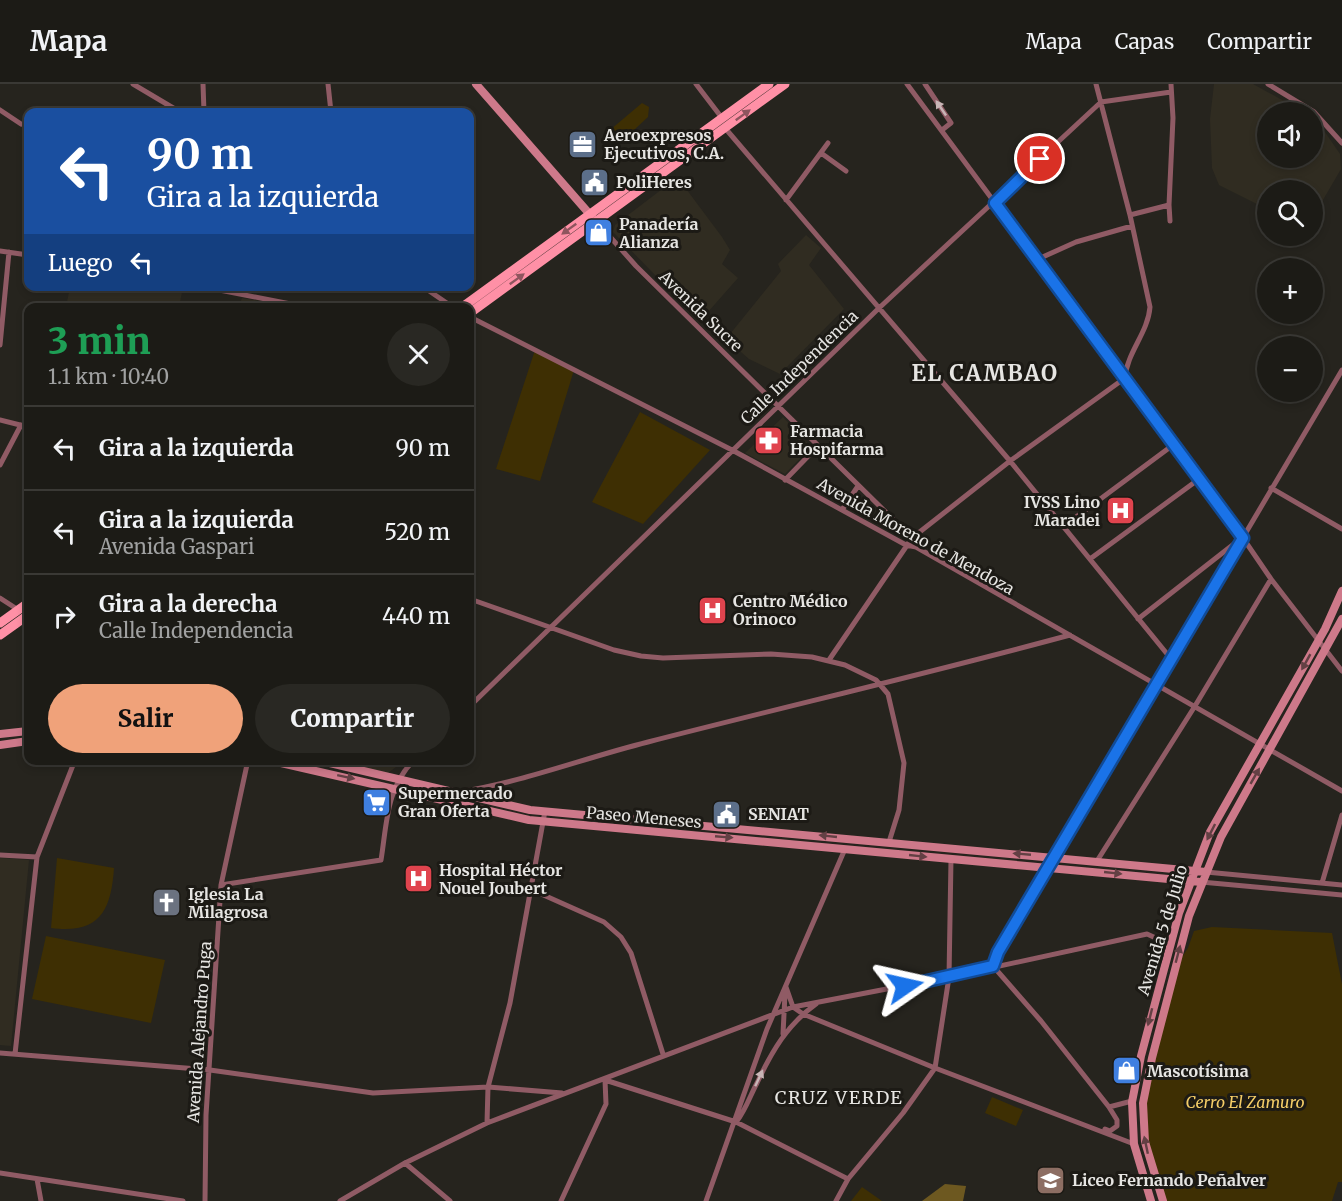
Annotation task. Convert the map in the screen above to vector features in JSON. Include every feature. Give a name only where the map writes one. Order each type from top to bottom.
[{"type":"main road","points":[[723,123],[769,84]]},
{"type":"main road","points":[[468,303],[593,218],[723,123],[785,84]]},
{"type":"main road","points":[[474,312],[593,218]]},
{"type":"main road","points":[[0,623],[24,615]]},
{"type":"main road","points":[[0,635],[24,616]]},
{"type":"street","points":[[134,84],[173,108]]},
{"type":"street","points":[[203,84],[204,108]]},
{"type":"street","points":[[328,84],[331,108]]},
{"type":"street","name":"Avenida Sucre","points":[[476,84],[636,266],[912,538],[916,548]]},
{"type":"street","points":[[696,84],[723,123],[786,200],[1010,461],[1172,660]]},
{"type":"street","points":[[907,84],[1271,579],[1342,671]]},
{"type":"street","points":[[925,84],[951,123],[942,130]]},
{"type":"street","points":[[829,660],[912,538],[1010,461],[1125,378],[1128,361],[1149,319],[1149,307],[1130,215],[1096,84]]},
{"type":"street","points":[[1170,221],[1173,118],[1171,84]]},
{"type":"street","points":[[1271,85],[1314,112],[1342,144]]},
{"type":"street","points":[[1101,102],[1171,92]]},
{"type":"street","name":"Calle Independencia","points":[[474,702],[878,309],[995,203],[1101,102]]},
{"type":"street","points":[[0,110],[21,124]]},
{"type":"street","points":[[786,200],[828,143]]},
{"type":"street","points":[[820,153],[846,171]]},
{"type":"street","points":[[1130,215],[1169,205]]},
{"type":"street","points":[[1036,261],[1084,239],[1132,226]]},
{"type":"street","points":[[0,251],[24,254]]},
{"type":"street","points":[[0,345],[9,252]]},
{"type":"street","points":[[224,291],[286,303]]},
{"type":"street","points":[[429,291],[447,303]]},
{"type":"street","name":"Avenida Moreno de Mendoza","points":[[474,317],[732,450],[906,545],[916,548],[1342,791]]},
{"type":"street","points":[[993,966],[998,952],[1047,867],[1158,685],[1342,370]]},
{"type":"street","points":[[0,420],[24,426]]},
{"type":"street","points":[[0,465],[21,425]]},
{"type":"street","points":[[1064,526],[1173,445]]},
{"type":"street","points":[[785,480],[818,446]]},
{"type":"street","points":[[1090,560],[1198,479]]},
{"type":"street","points":[[842,510],[858,486]]},
{"type":"street","points":[[1271,488],[1342,529]]},
{"type":"street","points":[[1138,619],[1243,538]]},
{"type":"street","points":[[1097,861],[1195,706],[1271,579]]},
{"type":"street","name":"Avenida 5 de Julio","points":[[1151,1201],[1134,1144],[1132,1101],[1140,1056],[1167,954],[1190,880],[1210,832],[1318,640],[1342,591]]},
{"type":"street","points":[[0,597],[24,613]]},
{"type":"street","points":[[474,600],[614,650],[641,656],[663,658],[771,654],[829,660],[865,674],[882,686],[892,708],[904,763],[899,810],[889,842]]},
{"type":"street","name":"Avenida 5 de Julio","points":[[1163,1201],[1145,1142],[1143,1114],[1145,1091],[1182,939],[1202,882],[1226,828],[1342,619]]},
{"type":"street","points":[[454,792],[490,787],[645,743],[882,686],[1070,635]]},
{"type":"street","points":[[0,734],[24,731]]},
{"type":"street","points":[[0,745],[24,742]]},
{"type":"street","points":[[15,1054],[37,857],[73,765]]},
{"type":"street","name":"Avenida Alejandro Puga","points":[[205,1201],[221,885],[247,765]]},
{"type":"street","name":"Paseo Meneses","points":[[296,765],[454,792],[545,811],[1206,872]]},
{"type":"street","name":"Paseo Meneses","points":[[334,765],[543,822],[1202,882]]},
{"type":"street","points":[[221,885],[381,860],[396,783],[410,765]]},
{"type":"street","points":[[487,1123],[488,1087],[510,1003],[545,811]]},
{"type":"street","points":[[1322,883],[1342,815]]},
{"type":"street","points":[[706,1201],[736,1122],[767,1029],[846,848]]},
{"type":"street","points":[[0,855],[37,857]]},
{"type":"street","points":[[837,1201],[848,1179],[903,1113],[934,1068],[949,977],[951,859]]},
{"type":"street","points":[[1206,872],[1342,885]]},
{"type":"street","points":[[1202,882],[1342,895]]},
{"type":"street","points":[[530,890],[604,922],[621,937],[631,953],[663,1054]]},
{"type":"street","points":[[340,1201],[405,1163],[487,1123],[563,1093],[605,1080],[663,1054],[793,1007],[949,977],[1147,934],[1158,939],[1167,954]]},
{"type":"street","points":[[993,966],[1041,1021],[1117,1120],[1117,1126],[1110,1131],[1094,1127]]},
{"type":"street","points":[[786,987],[793,1007],[803,1014],[934,1068],[1134,1144]]},
{"type":"street","points":[[783,1034],[786,987]]},
{"type":"street","points":[[736,1122],[743,1113],[771,1053],[783,1034],[818,1002]]},
{"type":"street","points":[[818,1002],[814,1010],[821,1021]]},
{"type":"street","points":[[767,1029],[777,1024],[783,1034]]},
{"type":"street","points":[[0,1053],[210,1070],[373,1093],[488,1087],[563,1093]]},
{"type":"street","points":[[605,1080],[736,1122],[848,1179]]},
{"type":"street","points":[[561,1201],[606,1104],[605,1080]]},
{"type":"street","points":[[1109,1107],[1132,1101]]},
{"type":"street","points":[[405,1163],[450,1201]]},
{"type":"street","points":[[0,1173],[183,1201]]},
{"type":"street","points":[[37,1179],[41,1201]]},
{"type":"shaded area","points":[[1214,84],[1253,84],[1286,102],[1257,102],[1257,168],[1323,168],[1323,129],[1340,154],[1341,169],[1323,200],[1323,180],[1257,180],[1257,204],[1219,185],[1212,168],[1210,119]]},
{"type":"shaded area","points":[[674,180],[681,182],[722,237],[730,250],[722,264],[738,278],[700,321],[613,232],[615,225]]},
{"type":"shaded area","points":[[806,235],[821,248],[809,265],[844,309],[780,374],[749,359],[726,339],[781,271],[778,264]]},
{"type":"shaded area","points":[[69,291],[182,292],[180,303],[67,303]]},
{"type":"shaded area","points":[[242,298],[272,303],[240,303]]},
{"type":"shaded area","points":[[783,417],[811,447],[785,474],[745,453]]},
{"type":"shaded area","points":[[347,765],[399,765],[388,773]]},
{"type":"shaded area","points":[[0,858],[29,860],[11,1046],[0,1045]]},
{"type":"shaded area","points":[[945,1184],[966,1186],[963,1201],[922,1201]]},
{"type":"green space","points":[[642,103],[649,107],[648,117],[621,142],[611,142],[608,135],[610,130]]},
{"type":"green space","points":[[535,350],[574,370],[540,481],[496,469]]},
{"type":"green space","points":[[640,412],[710,450],[643,524],[592,502]]},
{"type":"green space","points":[[57,858],[114,868],[110,897],[99,917],[91,923],[67,929],[51,928]]},
{"type":"green space","name":"Cerro El Zamuro","points":[[1212,927],[1332,933],[1342,984],[1342,1182],[1338,1182],[1332,1201],[1163,1201],[1148,1146],[1145,1111],[1148,1077],[1178,963],[1188,948],[1194,931]]},
{"type":"green space","points":[[46,936],[165,960],[151,1023],[32,999]]},
{"type":"green space","points":[[992,1097],[1023,1110],[1016,1126],[985,1113]]},
{"type":"green space","points":[[862,1187],[882,1201],[851,1201]]},
{"type":"place","name":"Aeroexpresos Ejecutivos, C.A.","points":[[583,144]]},
{"type":"place","name":"PoliHeres","points":[[595,182]]},
{"type":"place","name":"Panadería Alianza","points":[[598,233]]},
{"type":"place","name":"Farmacia Hospifarma","points":[[769,440]]},
{"type":"place","name":"IVSS Lino Maradei","points":[[1121,511]]},
{"type":"place","name":"Centro Médico Orinoco","points":[[712,610]]},
{"type":"place","name":"Supermercado Gran Oferta","points":[[377,802]]},
{"type":"place","name":"SENIAT","points":[[727,814]]},
{"type":"place","name":"Hospital Héctor Nouel Joubert","points":[[418,879]]},
{"type":"place","name":"Iglesia La Milagrosa","points":[[167,903]]},
{"type":"place","name":"Mascotísima","points":[[1126,1071]]},
{"type":"place","name":"Liceo Fernando Peñalver","points":[[1051,1180]]},
{"type":"district","name":"EL CAMBAO","points":[[985,373]]},
{"type":"district","name":"CRUZ VERDE","points":[[839,1098]]},
{"type":"route","points":[[905,986],[993,966],[998,952],[1047,867],[1158,685],[1243,538],[995,203],[1040,159]]}]
